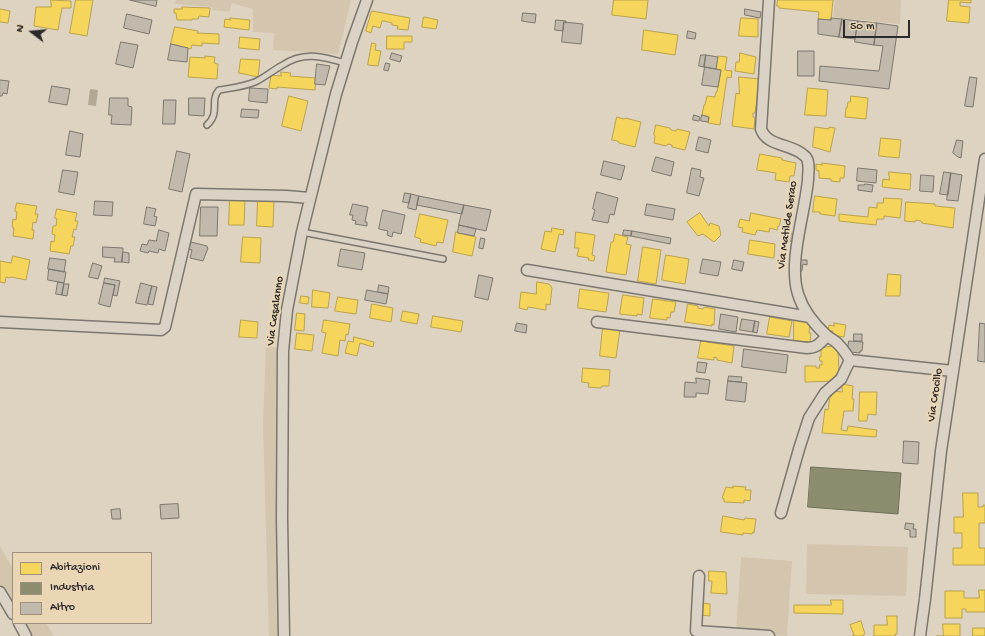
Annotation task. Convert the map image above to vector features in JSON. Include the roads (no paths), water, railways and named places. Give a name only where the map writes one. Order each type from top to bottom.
[{"type":"street","name":"Via Casalanno","points":[[284,636],[282,518],[283,351],[287,310],[310,198],[345,63],[366,0]]},
{"type":"street","name":"Via Matilde Serao","points":[[769,0],[761,129],[762,135],[767,139],[796,150],[806,157],[809,167],[794,278],[798,294],[810,317],[827,336],[839,345],[850,360]]},
{"type":"street","name":"Via Crocillo","points":[[920,636],[941,451],[982,200],[985,159]]},
{"type":"street","points":[[0,322],[161,330],[165,327],[196,194],[310,198]]},
{"type":"street","points":[[527,270],[810,317]]},
{"type":"street","points":[[597,322],[807,348],[814,348],[827,336]]},
{"type":"street","points":[[781,514],[809,418],[825,393],[841,379],[850,360],[953,371]]},
{"type":"street","points":[[699,576],[696,632],[769,636]]},
{"type":"street","points":[[0,592],[12,612]]},
{"type":"street","points":[[19,624],[26,636]]},
{"type":"lane","points":[[207,125],[214,116],[215,97],[219,90],[256,82],[283,64],[294,59],[318,56],[345,63]]},
{"type":"lane","points":[[302,232],[443,259]]}]
